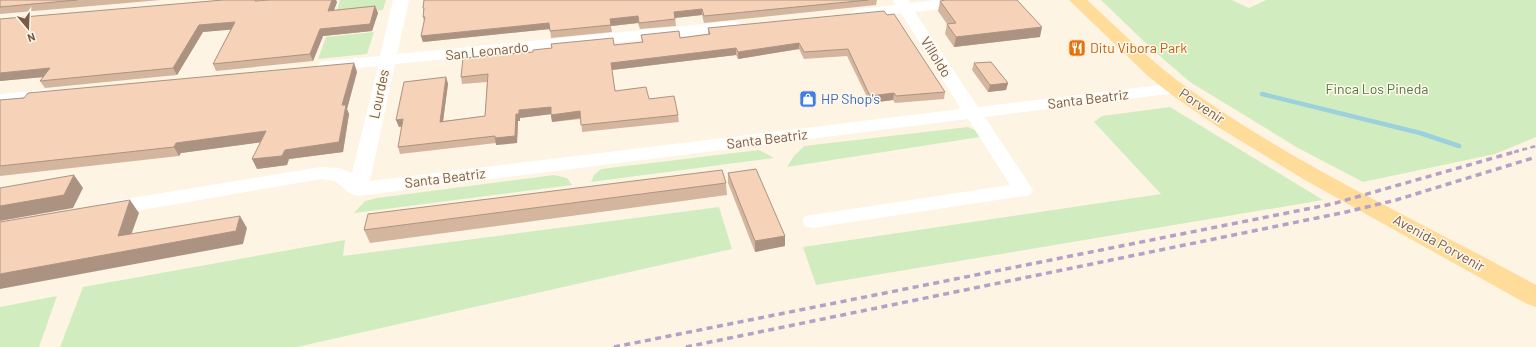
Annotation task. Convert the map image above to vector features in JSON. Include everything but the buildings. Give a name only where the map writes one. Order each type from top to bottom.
[{"type":"main road","name":"Porvenir","points":[[1077,0],[1176,88],[1255,140],[1342,190]]},
{"type":"main road","name":"Avenida Porvenir","points":[[1342,190],[1536,297]]},
{"type":"street","name":"Lourdes","points":[[358,189],[386,60],[401,0]]},
{"type":"street","points":[[845,15],[903,5],[973,0]]},
{"type":"street","name":"Villoldo","points":[[814,221],[1022,190],[903,5]]},
{"type":"street","name":"San Leonardo","points":[[308,68],[750,25]]},
{"type":"street","name":"Santa Beatriz","points":[[358,189],[1176,88]]},
{"type":"street","points":[[0,99],[71,92]]},
{"type":"street","points":[[86,213],[321,172],[338,174],[348,178],[358,189]]},
{"type":"green space","points":[[340,0],[386,0],[383,10],[336,14]]},
{"type":"green space","name":"Finca Los Pineda","points":[[1101,0],[1232,0],[1249,8],[1266,0],[1536,0],[1536,137],[1495,154],[1363,182],[1298,148],[1190,82],[1154,51]]},
{"type":"green space","points":[[374,32],[367,54],[318,59],[326,37]]},
{"type":"green space","points":[[1170,107],[1323,200],[816,285],[803,247],[1161,194],[1094,122],[1102,116]]},
{"type":"green space","points":[[968,127],[977,131],[980,137],[787,167],[794,156],[804,146]]},
{"type":"green space","points":[[759,150],[774,158],[591,182],[594,175],[601,169]]},
{"type":"green space","points":[[554,175],[567,178],[572,185],[354,213],[365,201],[377,198]]},
{"type":"green space","points":[[719,207],[732,249],[297,347],[60,347],[83,287],[345,240],[343,256]]},
{"type":"green space","points":[[57,296],[39,347],[0,347],[0,307]]},
{"type":"waterway","points":[[1262,94],[1420,133],[1459,146]]},
{"type":"railway","points":[[1514,152],[1536,146]]},
{"type":"railway","points":[[614,347],[1332,204],[1518,151]]},
{"type":"railway","points":[[686,347],[1346,212],[1396,200],[1536,157]]},
{"type":"place","name":"Ditu Vibora Park","points":[[1077,48]]},
{"type":"place","name":"HP Shop's","points":[[808,99]]}]
